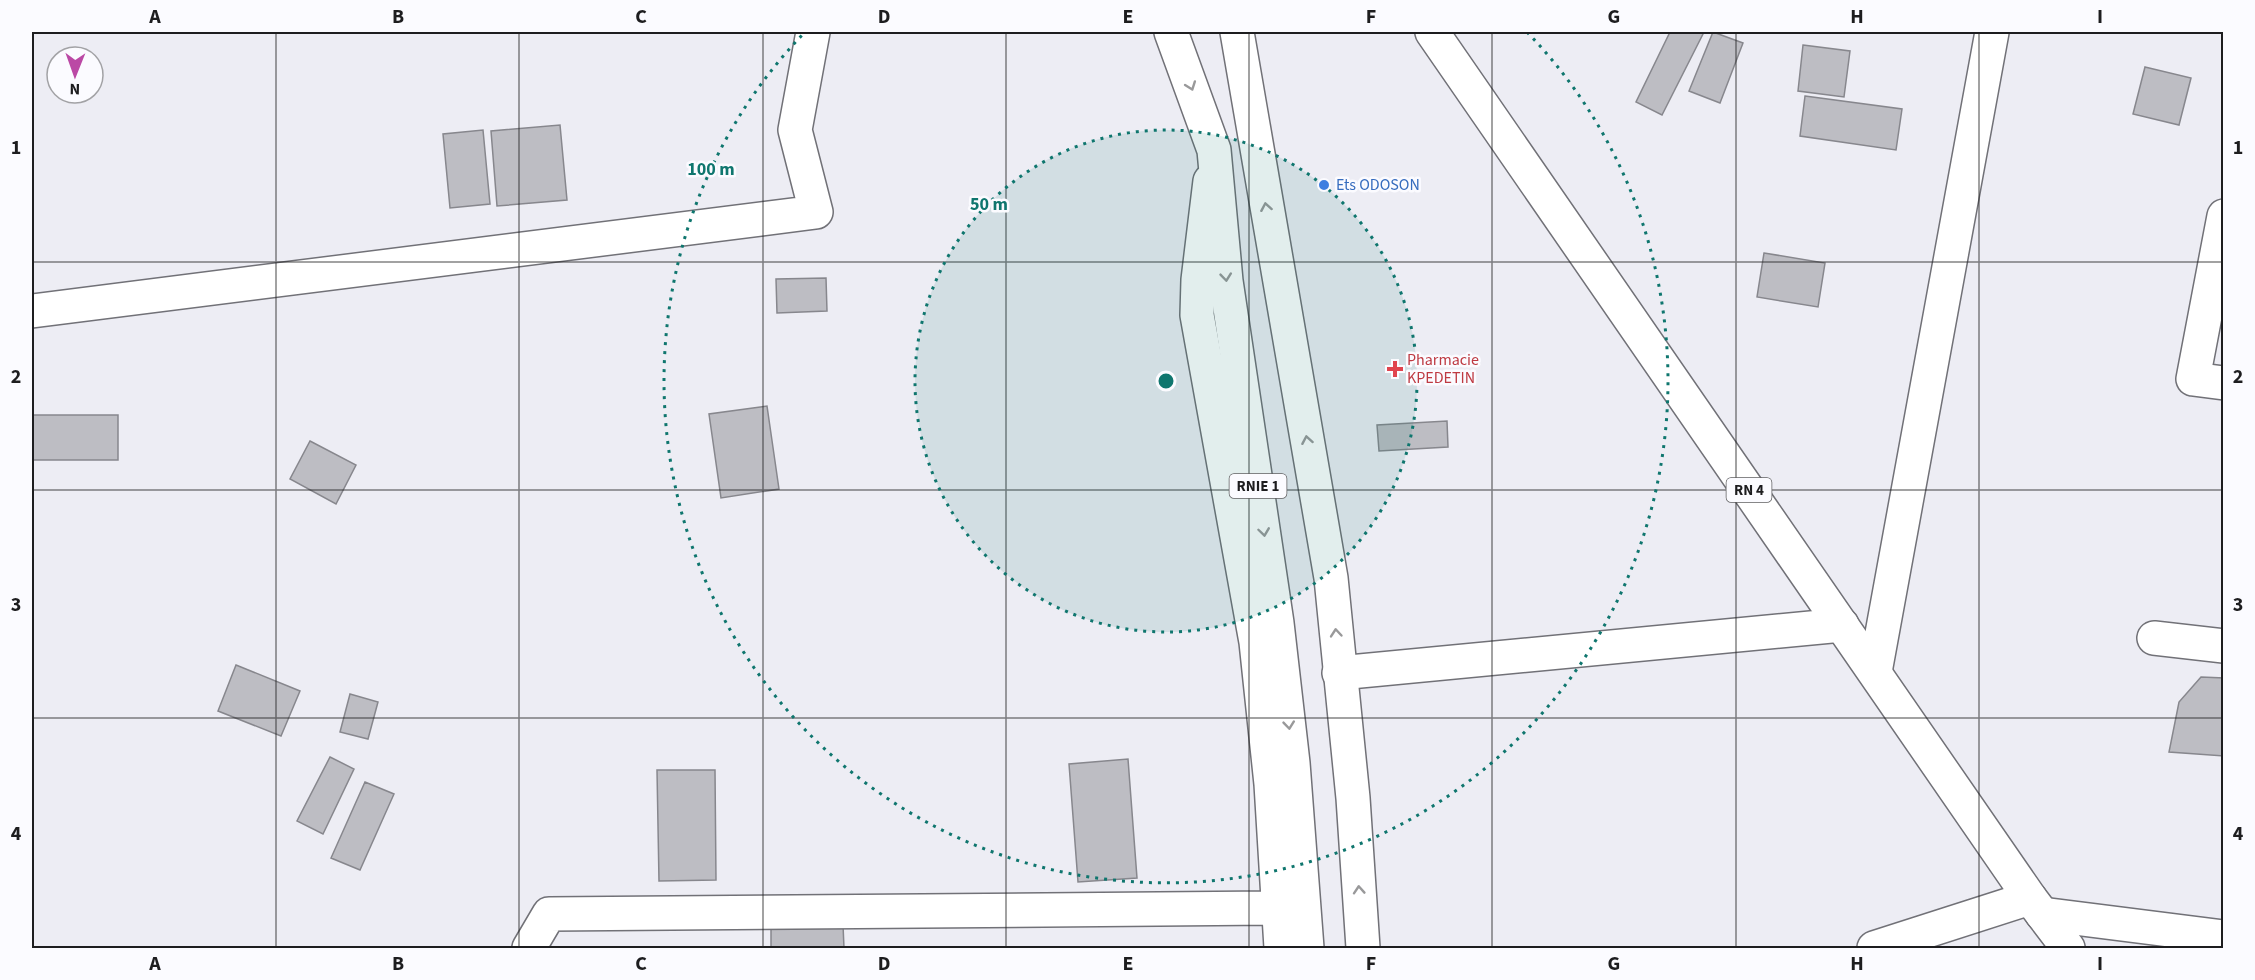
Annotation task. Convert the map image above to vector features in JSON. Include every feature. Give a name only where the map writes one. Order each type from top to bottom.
[{"type":"main road","points":[[32,311],[816,212],[795,130],[813,32]]},
{"type":"main road","name":"RNIE 1","points":[[1171,32],[1214,150],[1226,281],[1257,477],[1280,646],[1293,763],[1306,948]]},
{"type":"main road","points":[[1237,32],[1331,578],[1353,798],[1363,948]]},
{"type":"main road","name":"RN 4","points":[[1432,32],[2036,906],[2068,948]]},
{"type":"main road","points":[[1875,672],[1992,32]]},
{"type":"main road","points":[[1214,150],[1198,280],[1197,315],[1256,642],[1271,784],[1281,948]]},
{"type":"main road","points":[[2223,216],[2193,380],[2223,383]]},
{"type":"main road","points":[[1340,673],[1842,625]]},
{"type":"main road","points":[[2154,638],[2223,646]]},
{"type":"main road","points":[[1874,948],[2036,906],[2223,937]]},
{"type":"main road","points":[[528,948],[549,914],[1279,908]]},
{"type":"building","points":[[1670,32],[1704,32],[1662,115],[1636,102]]},
{"type":"building","points":[[1713,32],[1743,43],[1720,103],[1689,91]]},
{"type":"building","points":[[1803,45],[1850,51],[1844,97],[1798,91]]},
{"type":"building","points":[[2145,67],[2191,78],[2179,125],[2133,114]]},
{"type":"building","points":[[1805,96],[1902,109],[1896,150],[1800,136]]},
{"type":"building","points":[[560,125],[567,200],[497,206],[491,131]]},
{"type":"building","points":[[483,130],[490,204],[450,208],[443,134]]},
{"type":"building","points":[[1764,253],[1825,263],[1818,307],[1757,297]]},
{"type":"building","points":[[826,278],[827,311],[777,313],[776,279]]},
{"type":"building","points":[[767,406],[779,489],[721,498],[709,414]]},
{"type":"building","points":[[32,415],[118,415],[118,460],[32,460]]},
{"type":"building","points":[[1447,421],[1448,447],[1379,451],[1377,425]]},
{"type":"building","points":[[310,441],[356,465],[336,504],[290,479]]},
{"type":"building","points":[[236,665],[300,691],[281,736],[218,711]]},
{"type":"building","points":[[2201,677],[2224,678],[2224,756],[2169,752],[2179,702]]},
{"type":"building","points":[[350,694],[378,702],[368,739],[340,732]]},
{"type":"building","points":[[330,757],[354,769],[323,834],[297,821]]},
{"type":"building","points":[[1128,759],[1137,878],[1078,882],[1069,764]]},
{"type":"building","points":[[657,770],[715,770],[716,880],[659,881]]},
{"type":"building","points":[[365,782],[394,794],[360,870],[331,858]]},
{"type":"building","points":[[771,925],[843,925],[844,948],[771,948]]},
{"type":"place","name":"Ets ODOSON","points":[[1324,185]]},
{"type":"place","name":"Pharmacie KPEDETIN","points":[[1395,369]]}]
